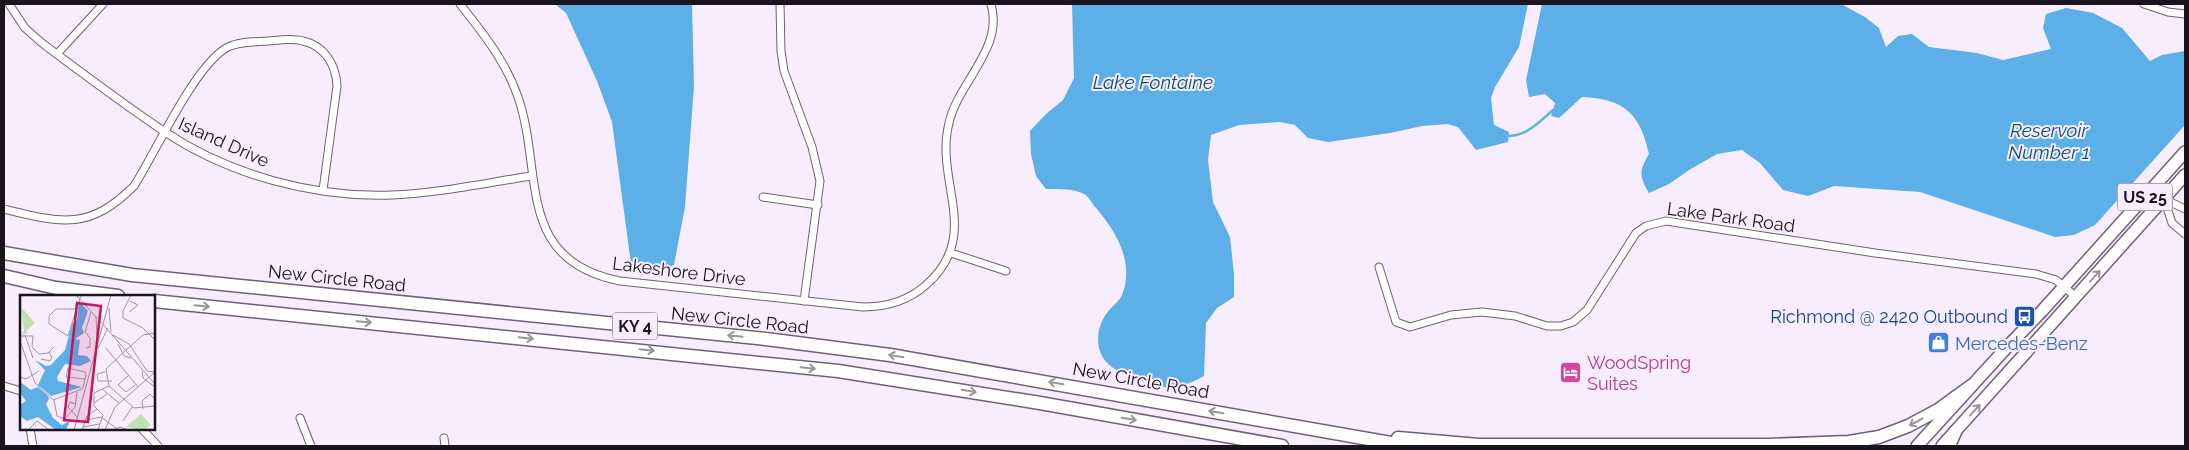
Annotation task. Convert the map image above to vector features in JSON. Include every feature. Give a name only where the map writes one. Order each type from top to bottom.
[{"type":"highway","name":"New Circle Road","points":[[4,253],[132,275],[766,339],[890,355],[1408,446]]},
{"type":"highway","points":[[4,276],[56,288],[110,295]]},
{"type":"highway","name":"KY 4","points":[[155,301],[838,372],[1012,398],[1282,446]]},
{"type":"highway","points":[[1264,420],[1410,439],[1479,445],[1768,445],[1854,441],[1879,437],[1908,426],[1938,410],[1971,386]]},
{"type":"highway","points":[[1949,446],[1955,432]]},
{"type":"highway","points":[[1246,440],[1270,446]]},
{"type":"highway","points":[[1854,441],[1874,446]]},
{"type":"main road","name":"US 25","points":[[1917,446],[2064,287],[2185,152]]},
{"type":"main road","name":"US 25","points":[[1942,446],[2185,175]]},
{"type":"main road","points":[[2153,188],[2164,199]]},
{"type":"street","name":"Island Drive","points":[[9,4],[25,28],[57,54],[166,132],[207,155],[256,175],[290,185],[358,195],[420,194],[531,176]]},
{"type":"street","points":[[57,54],[104,4]]},
{"type":"street","name":"Lakeshore Drive","points":[[460,4],[496,51],[511,78],[522,109],[536,206],[549,236],[561,252],[592,273],[620,281],[864,307],[891,305],[923,288],[945,264],[951,253],[956,219],[946,164],[945,139],[957,100],[991,38],[993,20],[991,4]]},
{"type":"street","points":[[780,4],[781,51],[784,71],[812,147],[820,180],[804,301]]},
{"type":"street","points":[[2144,4],[2168,12],[2185,14]]},
{"type":"street","points":[[4,209],[60,221],[75,220],[96,215],[120,200],[134,186],[203,69],[221,51],[239,43],[251,42],[295,40],[312,43],[327,55],[332,62],[336,77],[323,190]]},
{"type":"street","points":[[763,197],[818,206]]},
{"type":"street","points":[[2164,199],[2185,208]]},
{"type":"street","points":[[2164,199],[2172,223],[2185,234]]},
{"type":"street","name":"Lake Park Road","points":[[1379,267],[1396,322],[1410,327],[1451,315],[1482,312],[1515,316],[1547,326],[1561,326],[1573,322],[1587,310],[1636,233],[1646,226],[1666,221],[1875,253],[2036,274],[2056,280],[2076,297]]},
{"type":"street","points":[[951,253],[1006,271]]},
{"type":"street","points":[[4,386],[20,391]]},
{"type":"street","points":[[300,418],[311,446]]},
{"type":"street","points":[[30,430],[33,446]]},
{"type":"street","points":[[143,430],[158,446]]},
{"type":"street","points":[[444,438],[445,446]]},
{"type":"water","points":[[555,4],[692,4],[694,86],[685,207],[674,265],[661,270],[640,272],[631,264],[612,122],[597,81],[566,13]]},
{"type":"water","name":"Lake Fontaine","points":[[1072,4],[1528,4],[1519,47],[1495,87],[1491,98],[1494,125],[1509,132],[1508,142],[1476,150],[1458,127],[1447,124],[1422,126],[1390,133],[1328,142],[1308,138],[1295,125],[1280,122],[1239,125],[1211,135],[1208,160],[1213,202],[1230,237],[1234,274],[1234,297],[1217,308],[1206,323],[1204,376],[1181,386],[1167,387],[1151,384],[1123,374],[1112,367],[1100,351],[1098,334],[1101,323],[1106,313],[1121,297],[1125,283],[1125,259],[1116,237],[1086,195],[1070,190],[1046,189],[1036,176],[1031,154],[1030,131],[1063,100],[1074,78]]},
{"type":"water","name":"Reservoir Number 1","points":[[1542,4],[1841,4],[1865,17],[1879,28],[1886,47],[1898,36],[1912,34],[1929,47],[1977,53],[2003,60],[2051,49],[2043,28],[2046,14],[2066,8],[2093,13],[2122,28],[2150,61],[2162,55],[2185,51],[2185,125],[2095,225],[2074,235],[2055,237],[1920,192],[1834,186],[1808,196],[1783,190],[1760,163],[1742,150],[1717,154],[1669,184],[1649,193],[1643,182],[1642,169],[1649,154],[1641,128],[1628,111],[1609,101],[1582,97],[1559,118],[1551,116],[1555,103],[1545,94],[1529,97],[1526,80]]},
{"type":"waterway","points":[[1509,136],[1528,130],[1553,110]]},
{"type":"place","name":"Richmond @ 2420 Outbound","points":[[2024,316]]},
{"type":"place","name":"Mercedes-Benz","points":[[1939,343]]},
{"type":"place","name":"WoodSpring Suites","points":[[1571,372]]}]
